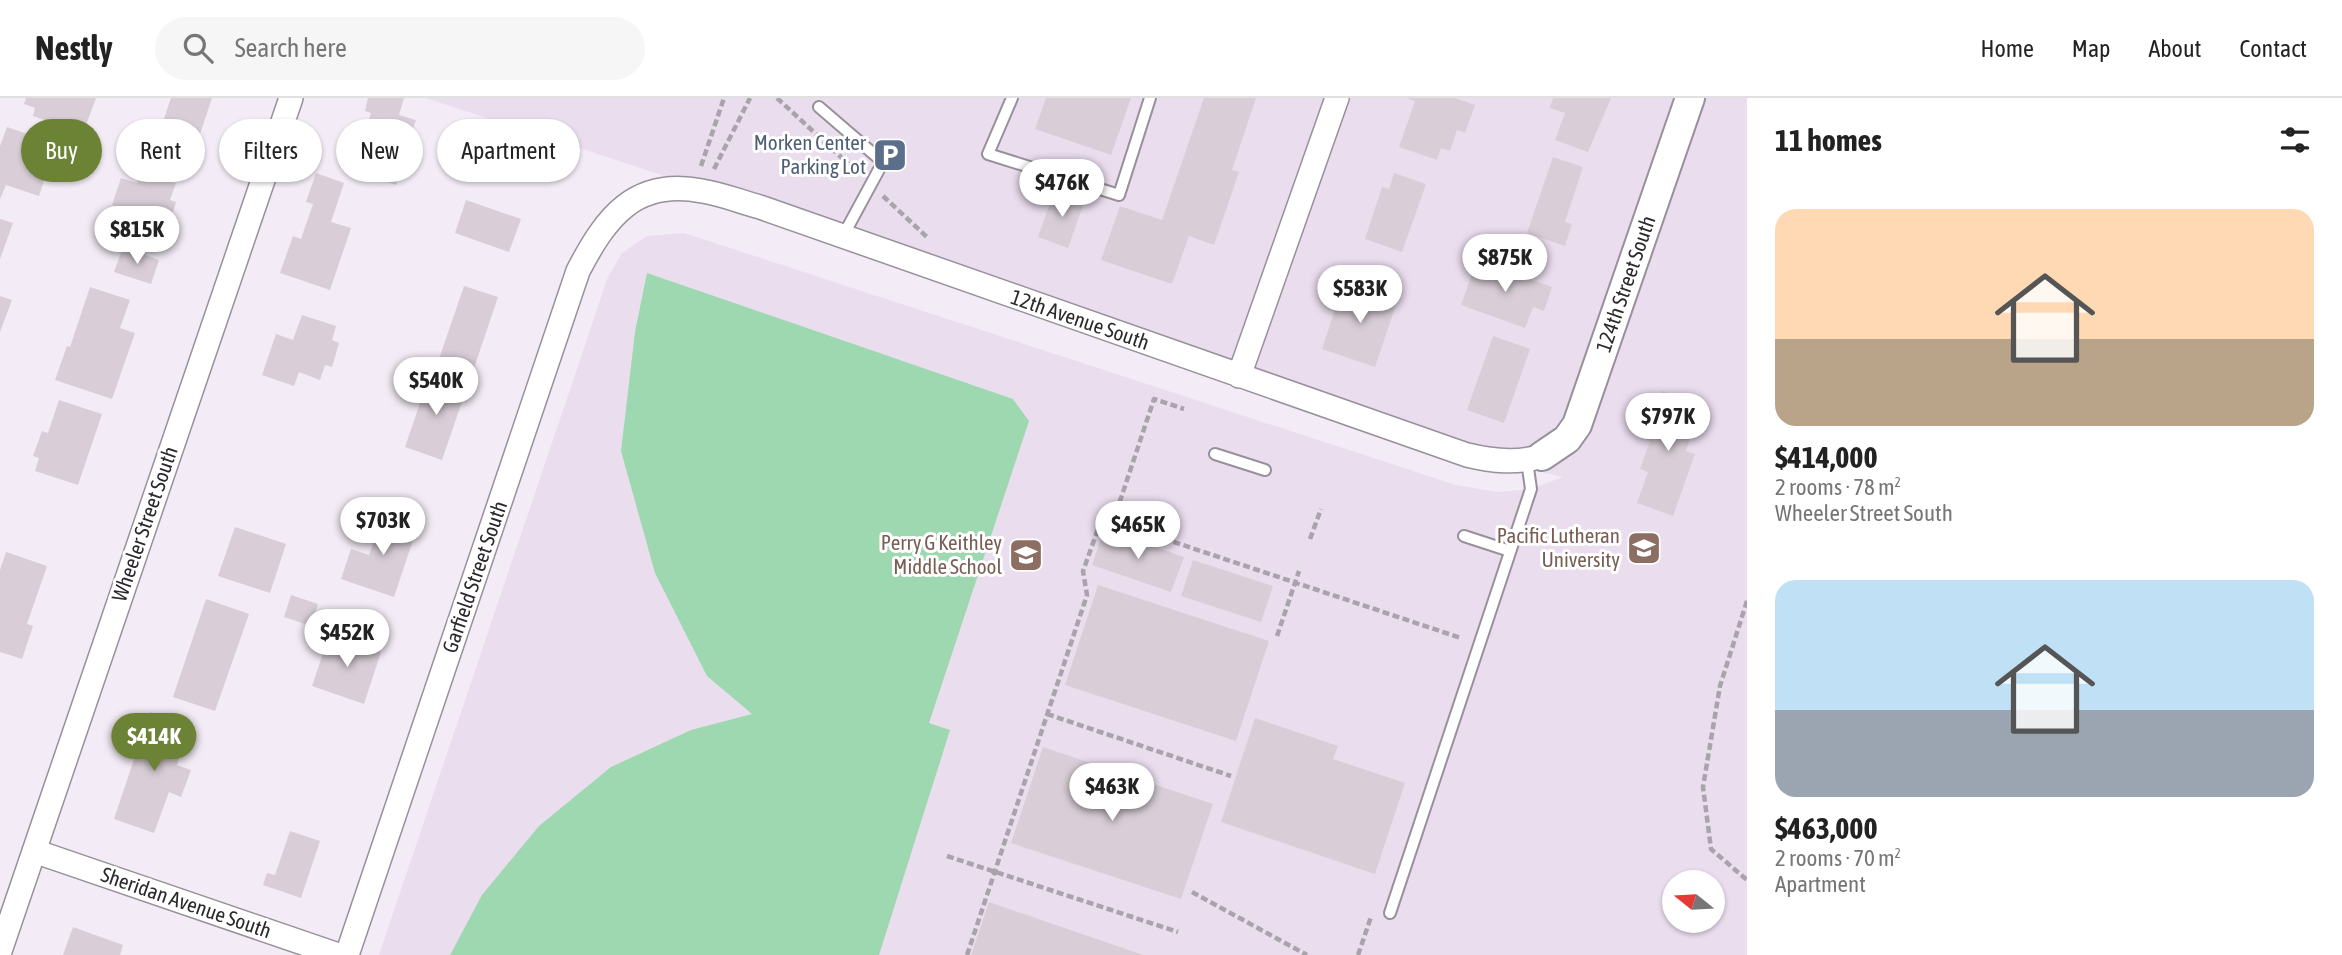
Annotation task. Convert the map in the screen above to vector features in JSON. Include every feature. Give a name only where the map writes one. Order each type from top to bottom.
[{"type":"street","name":"Wheeler Street South","points":[[0,951],[291,98]]},
{"type":"street","points":[[1239,376],[1337,98]]},
{"type":"street","name":"124th Street South","points":[[1535,458],[1567,439],[1577,425],[1690,98]]},
{"type":"street","name":"12th Avenue South","points":[[620,208],[650,193],[672,188],[704,188],[1466,455],[1492,461],[1535,458]]},
{"type":"street","name":"Garfield Street South","points":[[347,955],[578,271],[603,228],[620,208]]},
{"type":"street","name":"Sheridan Avenue South","points":[[34,850],[338,955]]},
{"type":"lane","points":[[1012,98],[988,154],[1119,195],[1150,98]]},
{"type":"lane","points":[[818,107],[883,162],[843,236]]},
{"type":"lane","points":[[1215,454],[1265,470]]},
{"type":"lane","points":[[1390,913],[1531,489],[1535,458]]},
{"type":"lane","points":[[1464,536],[1510,551]]},
{"type":"path","points":[[704,188],[698,175],[724,98]]},
{"type":"path","points":[[704,188],[750,98]]},
{"type":"path","points":[[1113,522],[1154,399],[1184,409]]},
{"type":"path","points":[[1310,539],[1321,509]]},
{"type":"path","points":[[967,955],[1087,595],[1083,571],[1102,518],[1463,639]]},
{"type":"path","points":[[1277,636],[1299,572]]},
{"type":"path","points":[[1747,601],[1720,686],[1703,786],[1711,849],[1747,880]]},
{"type":"path","points":[[1047,714],[1231,776]]},
{"type":"path","points":[[947,856],[1178,932]]},
{"type":"path","points":[[1192,892],[1307,955]]},
{"type":"path","points":[[1358,955],[1371,916]]},
{"type":"shaded area","name":"Perry G Keithley Middle School","points":[[426,98],[1747,98],[1747,955],[379,955],[608,277],[622,253],[647,236],[684,233],[1456,485],[1497,492],[1531,489],[1563,477],[1467,455],[760,207],[580,148],[580,119],[490,119]]},
{"type":"green space","points":[[647,273],[1013,399],[1029,421],[929,723],[950,730],[879,955],[450,955],[482,895],[539,826],[611,767],[691,730],[752,714],[707,676],[655,573],[621,451],[635,332]]},
{"type":"building","points":[[26,98],[96,98],[88,119],[42,119],[33,116],[35,108],[24,104]]},
{"type":"building","points":[[171,98],[212,98],[205,119],[164,119]]},
{"type":"building","points":[[368,98],[404,98],[399,115],[413,119],[369,119],[371,113],[365,111]]},
{"type":"building","points":[[1046,98],[1131,98],[1111,155],[1035,129]]},
{"type":"building","points":[[1204,98],[1256,98],[1232,170],[1239,172],[1214,245],[1189,236],[1172,284],[1101,260],[1120,206],[1162,220]]},
{"type":"building","points":[[1407,98],[1455,98],[1475,105],[1465,133],[1457,130],[1450,151],[1441,148],[1437,160],[1399,147],[1415,101]]},
{"type":"building","points":[[1553,98],[1611,98],[1588,152],[1555,140],[1565,113],[1550,108]]},
{"type":"building","points":[[7,127],[21,132],[21,182],[44,182],[39,196],[6,185],[0,199],[0,146]]},
{"type":"building","points":[[1553,157],[1583,167],[1565,222],[1572,224],[1565,246],[1527,233]]},
{"type":"building","points":[[1394,173],[1426,184],[1402,252],[1365,239],[1382,187],[1389,189]]},
{"type":"building","points":[[322,175],[344,183],[331,222],[351,228],[330,290],[280,273],[293,236],[301,239],[313,204],[306,202],[313,182],[322,182]]},
{"type":"building","points":[[120,182],[176,183],[170,200],[176,202],[169,225],[112,205]]},
{"type":"building","points":[[1055,189],[1085,200],[1068,248],[1038,237]]},
{"type":"building","points":[[466,200],[521,219],[509,252],[455,233]]},
{"type":"building","points":[[0,219],[13,223],[0,259]]},
{"type":"building","points":[[123,247],[159,260],[151,284],[114,272]]},
{"type":"building","points":[[1477,260],[1552,287],[1544,311],[1533,307],[1525,328],[1461,305]]},
{"type":"building","points":[[1352,283],[1398,299],[1375,367],[1322,349],[1339,297],[1346,299]]},
{"type":"building","points":[[464,286],[498,297],[473,371],[439,359]]},
{"type":"building","points":[[90,287],[130,300],[120,328],[135,333],[112,399],[55,380],[67,346],[70,347]]},
{"type":"building","points":[[0,296],[12,300],[0,332]]},
{"type":"building","points":[[302,315],[336,326],[332,340],[339,343],[332,367],[325,365],[320,380],[299,372],[294,386],[262,375],[276,334],[293,340]]},
{"type":"building","points":[[1493,336],[1530,349],[1504,423],[1467,410]]},
{"type":"building","points":[[430,374],[467,387],[442,460],[405,447]]},
{"type":"building","points":[[1662,391],[1701,404],[1686,451],[1695,454],[1673,516],[1637,503],[1648,472],[1640,469],[1650,441],[1646,440]]},
{"type":"building","points":[[59,400],[102,414],[78,485],[35,471],[39,458],[33,456],[42,431],[48,433]]},
{"type":"building","points":[[383,513],[418,525],[394,597],[341,579],[351,549],[369,555]]},
{"type":"building","points":[[235,527],[286,544],[270,593],[218,576]]},
{"type":"building","points":[[1104,529],[1184,557],[1171,592],[1092,565]]},
{"type":"building","points":[[6,552],[47,566],[27,624],[33,626],[22,659],[0,652],[0,570]]},
{"type":"building","points":[[1193,560],[1273,586],[1261,622],[1181,596]]},
{"type":"building","points":[[1098,585],[1269,641],[1236,741],[1065,685]]},
{"type":"building","points":[[291,595],[318,604],[311,626],[284,617]]},
{"type":"building","points":[[206,599],[249,614],[215,711],[173,697]]},
{"type":"building","points":[[329,635],[381,652],[364,704],[312,686]]},
{"type":"building","points":[[150,712],[190,725],[177,765],[191,770],[181,797],[169,792],[154,833],[114,819]]},
{"type":"building","points":[[1255,718],[1338,746],[1333,759],[1405,783],[1375,874],[1221,822]]},
{"type":"building","points":[[1043,747],[1213,804],[1181,899],[1011,843]]},
{"type":"building","points":[[290,831],[320,841],[301,898],[263,885],[267,873],[275,875]]},
{"type":"building","points":[[989,902],[1143,955],[971,955]]},
{"type":"building","points":[[73,927],[123,945],[120,955],[63,955]]},
{"type":"place","name":"Morken Center Parking Lot","points":[[890,155]]},
{"type":"place","name":"Pacific Lutheran University","points":[[1644,548]]},
{"type":"place","name":"Perry G Keithley Middle School","points":[[1026,555]]}]
